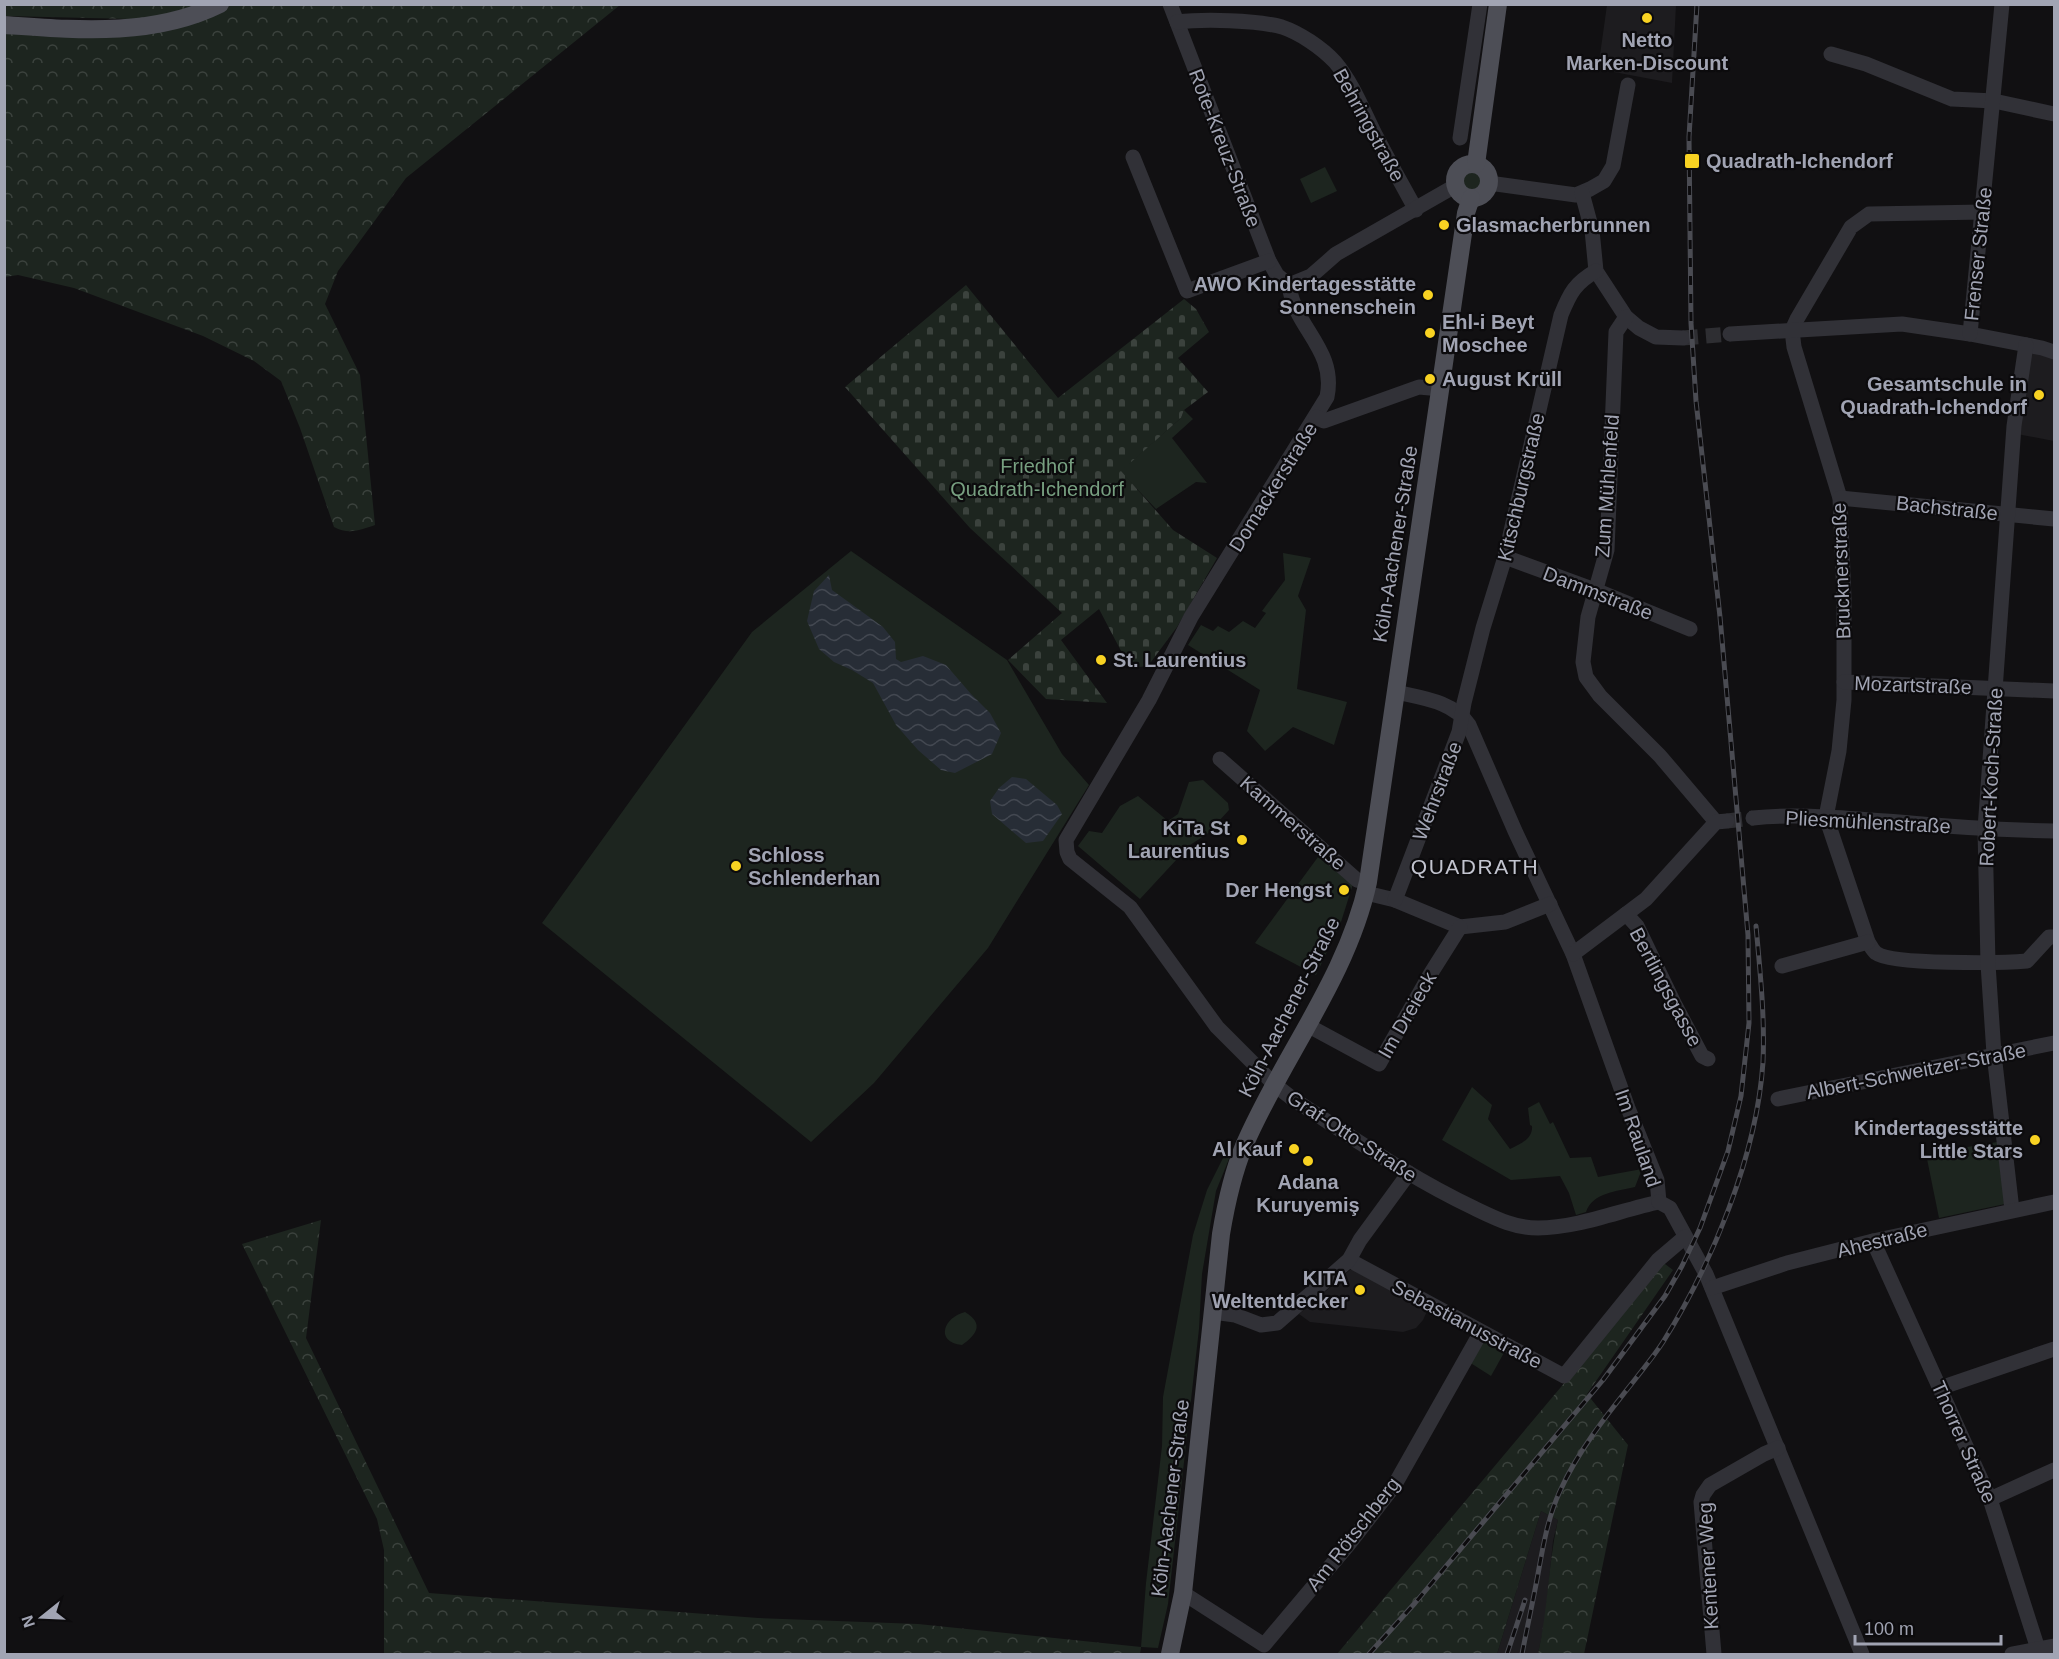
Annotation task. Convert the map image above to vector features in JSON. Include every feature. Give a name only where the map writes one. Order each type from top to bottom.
[{"type":"main road","points":[[4,25],[152,27],[190,18],[220,4]]},
{"type":"main road","points":[[1476,164],[1498,4]]},
{"type":"main road","points":[[1471,164],[1485,169],[1489,183],[1485,193],[1470,198],[1461,195],[1455,186],[1456,177],[1461,168],[1471,164]]},
{"type":"main road","name":"Köln-Aachener-Straße","points":[[1170,1654],[1183,1593],[1221,1234],[1228,1194],[1244,1146],[1351,938],[1367,888],[1470,198]]},
{"type":"street","name":"Rote-Kreuz-Straße","points":[[1170,4],[1269,261],[1277,275],[1289,285]]},
{"type":"street","points":[[1460,138],[1480,4]]},
{"type":"street","name":"Frenser Straße","points":[[1730,334],[1902,324],[1970,334],[2002,4]]},
{"type":"street","name":"Behringstraße","points":[[1177,22],[1218,21],[1282,27],[1309,40],[1335,62],[1358,98],[1416,210]]},
{"type":"street","points":[[1831,54],[1866,64],[1952,99],[1994,101],[2055,114]]},
{"type":"street","points":[[1489,183],[1569,195],[1582,193],[1604,181],[1613,166],[1628,85]]},
{"type":"street","points":[[1468,90],[1484,101]]},
{"type":"street","points":[[1133,157],[1187,291],[1269,261]]},
{"type":"street","points":[[1289,285],[1311,276],[1336,254],[1455,186]]},
{"type":"street","points":[[1582,193],[1592,230],[1596,271],[1626,317],[1639,328],[1656,337],[1683,338]]},
{"type":"street","points":[[1792,330],[1851,227],[1860,219],[1869,214],[1983,212]]},
{"type":"street","name":"Kitschburgstraße","points":[[1463,715],[1483,628],[1505,557],[1561,315],[1570,292],[1579,282],[1596,271]]},
{"type":"street","name":"Domackerstraße","points":[[1067,852],[1066,840],[1149,700],[1191,617],[1327,397],[1327,367],[1322,352],[1293,306],[1289,285]]},
{"type":"street","name":"Zum Mühlenfeld","points":[[1626,317],[1616,332],[1607,550],[1588,617],[1583,662],[1586,677],[1600,696],[1722,821],[1646,899],[1626,914]]},
{"type":"street","name":"Brucknerstraße","points":[[1792,330],[1794,347],[1840,498],[1844,597],[1844,682],[1839,751],[1826,817]]},
{"type":"street","points":[[1970,334],[2055,352]]},
{"type":"street","name":"Robert-Koch-Straße","points":[[2012,1210],[1994,1054],[1988,964],[1985,829],[2014,426],[2026,345]]},
{"type":"street","points":[[1316,417],[1324,421],[1419,387],[1441,389]]},
{"type":"street","name":"Bachstraße","points":[[1840,498],[2055,519]]},
{"type":"street","name":"Dammstraße","points":[[1505,557],[1595,590],[1690,629]]},
{"type":"street","name":"Mozartstraße","points":[[1844,682],[2055,691]]},
{"type":"street","points":[[1396,692],[1438,702],[1463,715]]},
{"type":"street","name":"Wehrstraße","points":[[1395,900],[1459,732],[1463,715]]},
{"type":"street","name":"Im Rauland","points":[[1463,715],[1573,954],[1628,1108],[1657,1180],[1659,1202],[1670,1208],[1712,1288],[1862,1654]]},
{"type":"street","name":"Kammerstraße","points":[[1220,759],[1367,888],[1460,927],[1505,922],[1550,904]]},
{"type":"street","points":[[1826,817],[1868,942],[1877,954],[1893,959],[1988,964],[2027,961],[2049,937],[2055,937]]},
{"type":"street","name":"Pliesmühlenstraße","points":[[1753,818],[1826,817],[1985,829],[2055,831]]},
{"type":"street","name":"Graf-Otto-Straße","points":[[1067,852],[1070,859],[1130,907],[1217,1027],[1275,1085],[1293,1099],[1446,1195],[1510,1225],[1538,1228],[1566,1226],[1659,1202]]},
{"type":"street","points":[[1573,954],[1626,914]]},
{"type":"street","name":"Bertlingsgasse","points":[[1626,914],[1637,926],[1702,1056],[1708,1059]]},
{"type":"street","name":"Im Dreieck","points":[[1307,1025],[1378,1064],[1460,927]]},
{"type":"street","points":[[1782,966],[1868,942]]},
{"type":"street","name":"Albert-Schweitzer-Straße","points":[[1778,1099],[2055,1043]]},
{"type":"street","points":[[1213,1312],[1235,1315],[1261,1325],[1277,1323],[1349,1260],[1360,1240],[1409,1173]]},
{"type":"street","name":"Ahestraße","points":[[1712,1288],[1787,1263],[1873,1241],[2055,1202]]},
{"type":"street","name":"Sebastianusstraße","points":[[1349,1260],[1564,1376],[1658,1260],[1685,1237]]},
{"type":"street","name":"Thorrer Straße","points":[[1873,1241],[1990,1499],[2038,1649]]},
{"type":"street","name":"Am Rötschberg","points":[[1183,1593],[1264,1645],[1349,1544],[1394,1485],[1481,1332]]},
{"type":"street","points":[[1940,1388],[2055,1349]]},
{"type":"street","name":"Kentener Weg","points":[[1714,1654],[1701,1502],[1703,1495],[1710,1485],[1778,1448]]},
{"type":"street","points":[[1990,1499],[2055,1470]]},
{"type":"street","points":[[2012,1654],[2055,1646]]},
{"type":"shaded area","points":[[1607,5],[1676,5],[1672,83],[1598,69]]},
{"type":"shaded area","name":"Gesamtschule in Quadrath-Ichendorf","points":[[2030,346],[2054,356],[2054,441],[2017,434]]},
{"type":"shaded area","name":"KITA Weltentdecker","points":[[1350,1270],[1357,1270],[1428,1309],[1423,1320],[1416,1328],[1403,1332],[1310,1322],[1299,1314]]},
{"type":"shaded area","points":[[1541,1511],[1558,1520],[1553,1541],[1545,1621],[1538,1654],[1497,1654]]},
{"type":"green space","points":[[5,4],[620,5],[406,178],[338,271],[325,304],[360,375],[375,525],[350,531],[334,527],[300,428],[281,381],[254,361],[203,336],[74,288],[18,275],[5,277],[5,33],[131,19],[5,16]]},
{"type":"green space","points":[[1325,167],[1337,191],[1311,203],[1300,179]]},
{"type":"green space","points":[[1468,170],[1476,170],[1483,177],[1483,185],[1476,192],[1468,192],[1461,185],[1461,177]]},
{"type":"green space","name":"Friedhof Quadrath-Ichendorf","points":[[966,285],[1058,398],[1184,299],[1196,309],[1209,332],[1178,358],[1208,392],[1184,410],[1181,418],[1121,471],[1173,530],[1217,558],[1177,627],[1148,666],[1130,668],[1099,609],[1061,640],[1107,703],[1046,699],[1008,660],[1062,613],[970,528],[845,387]]},
{"type":"green space","points":[[1184,410],[1193,419],[1172,438],[1207,483],[1196,482],[1156,509],[1120,471],[1181,418]]},
{"type":"green space","points":[[851,551],[1007,660],[1062,754],[1089,785],[988,948],[874,1083],[811,1142],[542,923],[752,632]]},
{"type":"green space","points":[[1283,553],[1311,558],[1298,596],[1306,610],[1297,689],[1347,702],[1334,745],[1293,727],[1265,751],[1247,731],[1260,690],[1188,645],[1201,625],[1213,631],[1218,626],[1229,632],[1243,621],[1255,628],[1266,613],[1262,611],[1285,580]]},
{"type":"green space","points":[[1203,780],[1228,803],[1229,810],[1207,834],[1190,845],[1140,899],[1078,846],[1089,831],[1102,833],[1120,806],[1138,796],[1168,821],[1178,814],[1189,782]]},
{"type":"green space","points":[[1318,857],[1353,884],[1341,922],[1316,975],[1255,943]]},
{"type":"green space","points":[[1472,1087],[1492,1105],[1488,1119],[1510,1149],[1525,1140],[1532,1131],[1528,1108],[1539,1102],[1550,1124],[1553,1122],[1570,1158],[1591,1157],[1598,1177],[1642,1169],[1635,1187],[1599,1197],[1586,1212],[1576,1215],[1569,1193],[1560,1176],[1511,1180],[1442,1140]]},
{"type":"green space","points":[[1997,1142],[2005,1204],[1939,1218],[1926,1154]]},
{"type":"green space","points":[[1229,1146],[1233,1149],[1216,1191],[1202,1274],[1199,1329],[1168,1604],[1158,1648],[1141,1647],[1162,1446],[1163,1397],[1193,1235],[1207,1190]]},
{"type":"green space","points":[[321,1220],[306,1338],[429,1593],[758,1618],[918,1624],[1141,1647],[1140,1654],[384,1654],[384,1550],[377,1519],[242,1244]]},
{"type":"green space","points":[[1661,1261],[1673,1270],[1587,1394],[1628,1445],[1584,1654],[1538,1654],[1558,1520],[1541,1511],[1497,1654],[1337,1654],[1571,1375]]},
{"type":"green space","points":[[965,1312],[975,1321],[976,1329],[962,1345],[953,1343],[945,1335],[945,1329],[952,1319]]},
{"type":"green space","points":[[1482,1337],[1505,1351],[1491,1376],[1469,1362]]},
{"type":"water","points":[[829,575],[832,590],[883,627],[895,642],[896,659],[901,662],[923,656],[946,665],[990,713],[1001,733],[992,754],[955,773],[941,770],[918,750],[896,725],[873,683],[834,662],[819,649],[807,621],[814,591]]},
{"type":"water","points":[[1012,777],[1026,779],[1057,805],[1062,814],[1043,841],[1026,843],[992,814],[990,801],[999,788]]},
{"type":"tunnel","points":[[1683,338],[1730,334]]},
{"type":"tunnel","points":[[1727,821],[1753,818]]},
{"type":"railway","points":[[1369,1654],[1415,1603],[1603,1380],[1665,1296],[1700,1228],[1728,1151],[1741,1096],[1749,1023],[1748,935],[1720,617],[1696,401],[1691,323],[1689,137],[1697,4]]},
{"type":"railway","points":[[1522,1654],[1546,1532],[1560,1491],[1584,1448],[1656,1352],[1681,1311],[1715,1244],[1742,1171],[1759,1098],[1763,1062],[1763,1011],[1756,926]]},
{"type":"railway","points":[[1507,1654],[1525,1600]]},
{"type":"place","name":"Netto Marken-Discount","points":[[1647,18]]},
{"type":"place","name":"Quadrath-Ichendorf","points":[[1692,161]]},
{"type":"place","name":"Glasmacherbrunnen","points":[[1444,225]]},
{"type":"place","name":"AWO Kindertagesstätte Sonnenschein","points":[[1428,295]]},
{"type":"place","name":"Ehl-i Beyt Moschee","points":[[1430,333]]},
{"type":"place","name":"August Krüll","points":[[1430,379]]},
{"type":"place","name":"Gesamtschule in Quadrath-Ichendorf","points":[[2039,395]]},
{"type":"place","name":"St. Laurentius","points":[[1101,660]]},
{"type":"place","name":"KiTa St Laurentius","points":[[1242,840]]},
{"type":"place","name":"Schloss Schlenderhan","points":[[736,866]]},
{"type":"place","name":"Der Hengst","points":[[1344,890]]},
{"type":"place","name":"Kindertagesstätte Little Stars","points":[[2035,1140]]},
{"type":"place","name":"Al Kauf","points":[[1294,1149]]},
{"type":"place","name":"Adana Kuruyemiş","points":[[1308,1161]]},
{"type":"place","name":"KITA Weltentdecker","points":[[1360,1290]]},
{"type":"district","name":"QUADRATH","points":[[1475,867]]}]
